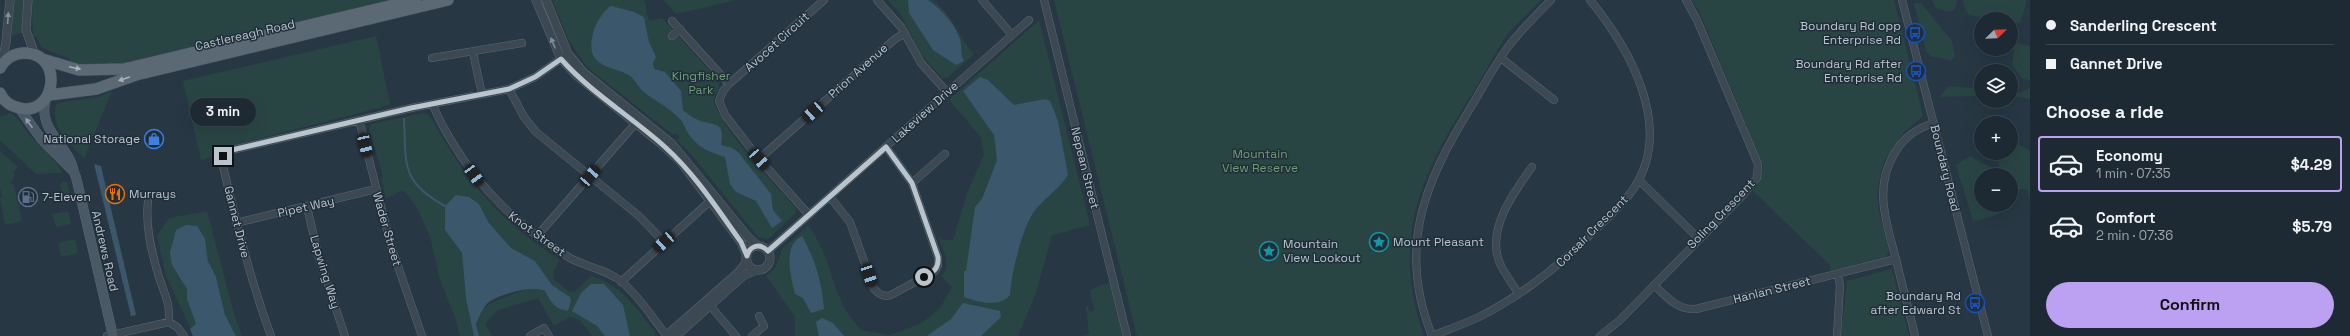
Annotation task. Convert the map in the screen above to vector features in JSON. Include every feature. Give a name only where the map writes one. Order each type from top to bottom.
[{"type":"main road","name":"Castlereagh Road","points":[[1,66],[17,54],[39,57],[79,70],[124,69],[415,0]]},
{"type":"main road","name":"Castlereagh Road","points":[[19,108],[31,108],[48,97],[96,88],[136,75],[448,0]]},
{"type":"main road","points":[[39,57],[51,72],[52,80],[48,97]]},
{"type":"main road","points":[[0,94],[4,102],[19,108],[42,140],[74,172]]},
{"type":"main road","name":"Andrews Road","points":[[48,97],[45,113],[48,127],[71,161],[110,335]]},
{"type":"street","points":[[1,66],[6,42],[10,0]]},
{"type":"street","points":[[28,0],[26,30],[39,57]]},
{"type":"street","points":[[536,0],[576,75],[660,143],[681,162],[741,242],[750,267],[756,270]]},
{"type":"street","points":[[546,0],[565,56],[672,144],[748,237],[758,246],[768,251],[770,258],[768,265],[763,269],[756,270],[743,276],[666,336]]},
{"type":"street","name":"Avocet Circuit","points":[[809,215],[759,159],[721,107],[721,96],[729,84],[824,0]]},
{"type":"street","points":[[877,0],[905,33],[918,60],[947,92]]},
{"type":"street","points":[[982,0],[1012,35]]},
{"type":"street","name":"Nepean Street","points":[[1044,0],[1127,336]]},
{"type":"street","points":[[1432,336],[1422,312],[1418,288],[1416,244],[1423,207],[1430,184],[1450,140],[1500,58],[1551,0]]},
{"type":"street","name":"Corsair Crescent","points":[[1432,336],[1478,317],[1518,293],[1567,258],[1624,201],[1638,180],[1649,148],[1650,126],[1647,106],[1625,54],[1590,0]]},
{"type":"street","name":"Soling Crescent","points":[[1600,336],[1620,320],[1753,184],[1758,171],[1758,164],[1706,42],[1686,0]]},
{"type":"street","name":"Boundary Road","points":[[1902,0],[1988,336]]},
{"type":"street","name":"Lakeview Drive","points":[[768,251],[1029,20]]},
{"type":"street","points":[[672,21],[729,84]]},
{"type":"street","points":[[672,36],[680,29]]},
{"type":"street","name":"Prion Avenue","points":[[759,159],[895,39],[905,33]]},
{"type":"street","points":[[432,58],[459,53],[473,53],[522,43]]},
{"type":"street","points":[[473,53],[482,94]]},
{"type":"street","name":"Gannet Drive","points":[[271,336],[254,290],[236,223],[222,162],[223,156],[227,152],[359,120],[509,89],[535,77],[565,56]]},
{"type":"street","points":[[1500,58],[1554,100]]},
{"type":"street","points":[[509,89],[516,105],[536,132],[639,216],[664,242]]},
{"type":"street","name":"Knot Street","points":[[432,104],[460,155],[482,184],[506,211],[537,236],[581,264],[621,282],[666,336]]},
{"type":"street","name":"Wader Street","points":[[359,120],[391,246],[422,336]]},
{"type":"street","points":[[1915,336],[1884,212],[1882,194],[1884,176],[1891,159],[1904,139],[1920,127],[1934,122]]},
{"type":"street","points":[[537,236],[635,124]]},
{"type":"street","points":[[830,197],[852,227],[874,289],[878,294],[885,296],[935,271],[938,266],[938,257],[912,183],[886,147]]},
{"type":"street","points":[[912,183],[945,154]]},
{"type":"street","points":[[1518,293],[1500,263],[1496,240],[1507,206],[1532,167]]},
{"type":"street","points":[[1638,180],[1699,239]]},
{"type":"street","name":"Pipet Way","points":[[236,223],[376,190]]},
{"type":"street","points":[[621,282],[710,201]]},
{"type":"street","points":[[148,202],[148,228],[158,273],[170,305],[169,322]]},
{"type":"street","name":"Lapwing Way","points":[[307,207],[319,258],[345,336]]},
{"type":"street","points":[[676,336],[739,272],[752,248],[758,246]]},
{"type":"street","name":"Hanlan Street","points":[[1654,285],[1674,304],[1685,308],[1696,309],[1896,259]]},
{"type":"street","points":[[1837,336],[1840,285],[1838,274]]},
{"type":"street","points":[[708,303],[736,336]]},
{"type":"street","points":[[752,336],[764,326],[760,316]]},
{"type":"street","points":[[110,335],[169,322],[178,327],[184,336]]},
{"type":"street","points":[[532,336],[544,328],[549,336]]},
{"type":"green space","points":[[13,0],[25,0],[24,33],[12,35]]},
{"type":"green space","points":[[32,0],[389,0],[120,64],[86,65],[70,62],[70,59],[42,48],[36,37],[33,36]]},
{"type":"green space","name":"Kingfisher Park","points":[[552,0],[644,0],[649,21],[662,18],[718,80],[719,87],[713,100],[726,125],[749,156],[796,208],[796,213],[768,239],[758,237],[697,161],[677,140],[680,137],[676,133],[673,135],[587,67],[569,40]]},
{"type":"green space","points":[[663,0],[731,0],[732,1],[676,14]]},
{"type":"green space","points":[[888,0],[933,0],[946,13],[974,54],[947,78],[942,78],[921,54],[902,16]]},
{"type":"green space","name":"Mountain View Reserve","points":[[1054,0],[1541,0],[1502,42],[1479,83],[1452,126],[1424,183],[1416,211],[1411,240],[1410,270],[1414,302],[1424,336],[1137,336]]},
{"type":"green space","points":[[1691,0],[1894,0],[1923,116],[1904,132],[1883,163],[1877,192],[1879,212],[1889,251],[1886,257],[1830,271],[1830,265],[1753,191],[1759,182],[1763,165],[1699,11]]},
{"type":"green space","points":[[1932,0],[1957,0],[1956,7],[1950,12],[1936,8]]},
{"type":"green space","points":[[1963,0],[2027,0],[2020,23],[2018,22],[2018,12],[1974,12],[1974,16],[1969,15],[1963,5]]},
{"type":"green space","points":[[1914,3],[1921,3],[1952,41],[1955,56],[1951,61],[1938,57],[1931,57],[1926,51]]},
{"type":"green space","points":[[1039,20],[1090,225],[1052,235],[1036,293],[1018,336],[795,336],[795,317],[766,276],[776,267],[782,249],[808,226],[819,243],[843,305],[860,330],[890,335],[922,323],[940,308],[952,288],[941,275],[946,267],[946,257],[938,237],[942,240],[953,240],[967,193],[984,155],[981,137],[949,100]]},
{"type":"green space","points":[[376,36],[390,105],[222,148],[219,154],[201,160],[183,81]]},
{"type":"green space","points":[[2018,43],[2030,46],[2030,81],[2022,78],[2018,73],[2018,64],[2012,64],[2013,56],[2018,56]]},
{"type":"green space","points":[[1948,86],[1974,88],[1974,96],[1940,97]]},
{"type":"green space","points":[[2030,88],[2030,99],[2018,97],[2019,93]]},
{"type":"green space","points":[[112,91],[85,159],[68,142],[59,128],[56,121],[56,105],[61,102],[98,97]]},
{"type":"green space","points":[[10,113],[17,118],[30,136],[53,159],[62,173],[36,174],[0,140],[0,117]]},
{"type":"green space","points":[[423,113],[429,115],[457,160],[484,196],[517,229],[560,260],[553,272],[554,280],[570,292],[576,291],[591,276],[612,285],[628,298],[655,332],[655,336],[630,336],[625,320],[604,284],[591,284],[581,293],[595,325],[608,336],[592,336],[580,320],[570,317],[554,326],[538,298],[498,310],[485,324],[492,336],[479,336],[477,326],[478,318],[481,312],[493,302],[500,299],[534,288],[545,291],[550,301],[570,297],[552,285],[535,261],[511,248],[489,223],[479,204],[445,229],[462,253],[466,299],[474,336],[460,336],[456,320],[439,277],[430,236],[417,208],[406,192],[401,191],[386,199],[381,178],[383,177],[369,128],[371,124]]},
{"type":"green space","points":[[2018,144],[2030,150],[2030,203],[2027,189],[2018,189],[2018,168],[1999,168],[1998,160],[2018,160]]},
{"type":"green space","points":[[0,151],[18,167],[14,171],[14,179],[10,183],[14,185],[22,221],[5,225],[0,198],[2,197],[0,187]]},
{"type":"green space","points":[[1970,156],[1974,158],[1974,160],[1977,160],[1992,168],[1974,168],[1974,212],[2001,212],[1987,218],[1973,221],[1956,165]]},
{"type":"green space","points":[[63,182],[67,182],[71,199],[64,199],[60,185]]},
{"type":"green space","points":[[68,211],[71,224],[56,227],[52,214]]},
{"type":"green space","points":[[207,211],[233,310],[242,336],[236,336],[225,315],[216,277],[208,261],[205,239],[173,265],[187,289],[187,299],[196,324],[191,329],[166,276],[157,236],[169,218]]},
{"type":"green space","points":[[75,239],[78,253],[61,257],[58,243]]},
{"type":"green space","points":[[1892,269],[1909,336],[1841,336],[1847,281]]},
{"type":"green space","points":[[1111,283],[1125,336],[1081,336],[1089,334],[1086,306],[1088,306],[1090,312],[1095,310],[1090,296],[1091,290],[1101,285]]},
{"type":"water","points":[[908,0],[928,0],[943,12],[958,33],[964,61],[956,65],[933,50],[909,13]]},
{"type":"water","points":[[611,6],[634,12],[644,17],[649,42],[656,57],[653,63],[654,69],[665,72],[681,91],[683,110],[694,118],[719,127],[722,136],[721,145],[732,148],[738,152],[771,194],[773,210],[782,221],[772,228],[756,201],[736,192],[730,184],[725,157],[709,151],[696,143],[680,119],[642,90],[630,76],[621,71],[605,66],[596,60],[593,55],[591,42],[598,21]]},
{"type":"water","points":[[980,77],[988,80],[1014,105],[1045,99],[1050,101],[1058,121],[1068,175],[1061,185],[1036,209],[1031,216],[1018,250],[1010,295],[1000,302],[994,303],[976,301],[964,297],[964,271],[966,271],[975,207],[982,199],[997,160],[994,135],[963,91]]},
{"type":"water","points":[[94,164],[101,166],[136,315],[131,316]]},
{"type":"water","points":[[456,195],[469,197],[479,204],[489,223],[511,248],[535,261],[552,285],[570,297],[571,301],[568,311],[560,309],[554,305],[545,291],[532,289],[517,291],[494,299],[487,304],[481,312],[476,324],[479,336],[474,336],[466,299],[462,253],[445,230],[445,206]]},
{"type":"water","points":[[186,225],[197,226],[205,239],[208,261],[216,277],[225,315],[236,336],[193,336],[190,329],[196,324],[187,299],[187,289],[172,265],[170,253],[176,230]]},
{"type":"water","points":[[802,236],[811,253],[820,280],[823,299],[824,309],[811,313],[803,298],[795,294],[790,271],[790,254],[792,246],[796,240]]},
{"type":"water","points":[[591,284],[604,284],[623,305],[630,336],[605,336],[597,326],[572,311],[581,293]]},
{"type":"water","points":[[963,303],[1000,311],[1001,317],[981,336],[927,336],[951,319]]},
{"type":"water","points":[[822,318],[833,323],[844,336],[819,336],[816,322]]},
{"type":"waterway","points":[[404,119],[406,160],[413,180],[420,189],[445,206]]},
{"type":"place","name":"Boundary Rd opp Enterprise Rd","points":[[1915,33]]},
{"type":"place","name":"Boundary Rd after Enterprise Rd","points":[[1916,71]]},
{"type":"place","name":"National Storage","points":[[154,139]]},
{"type":"place","name":"Murrays","points":[[115,194]]},
{"type":"place","name":"7-Eleven","points":[[28,197]]},
{"type":"place","name":"Mount Pleasant","points":[[1379,242]]},
{"type":"place","name":"Mountain View Lookout","points":[[1269,251]]},
{"type":"place","name":"Boundary Rd after Edward St","points":[[1975,303]]},
{"type":"route","points":[[223,156],[232,150],[359,120],[411,108],[509,89],[535,77],[561,59],[576,75],[660,143],[681,162],[741,242],[747,256],[748,252],[756,246],[762,246],[768,251],[886,147],[900,163],[912,183],[938,257],[938,266],[935,271],[924,277]]}]
